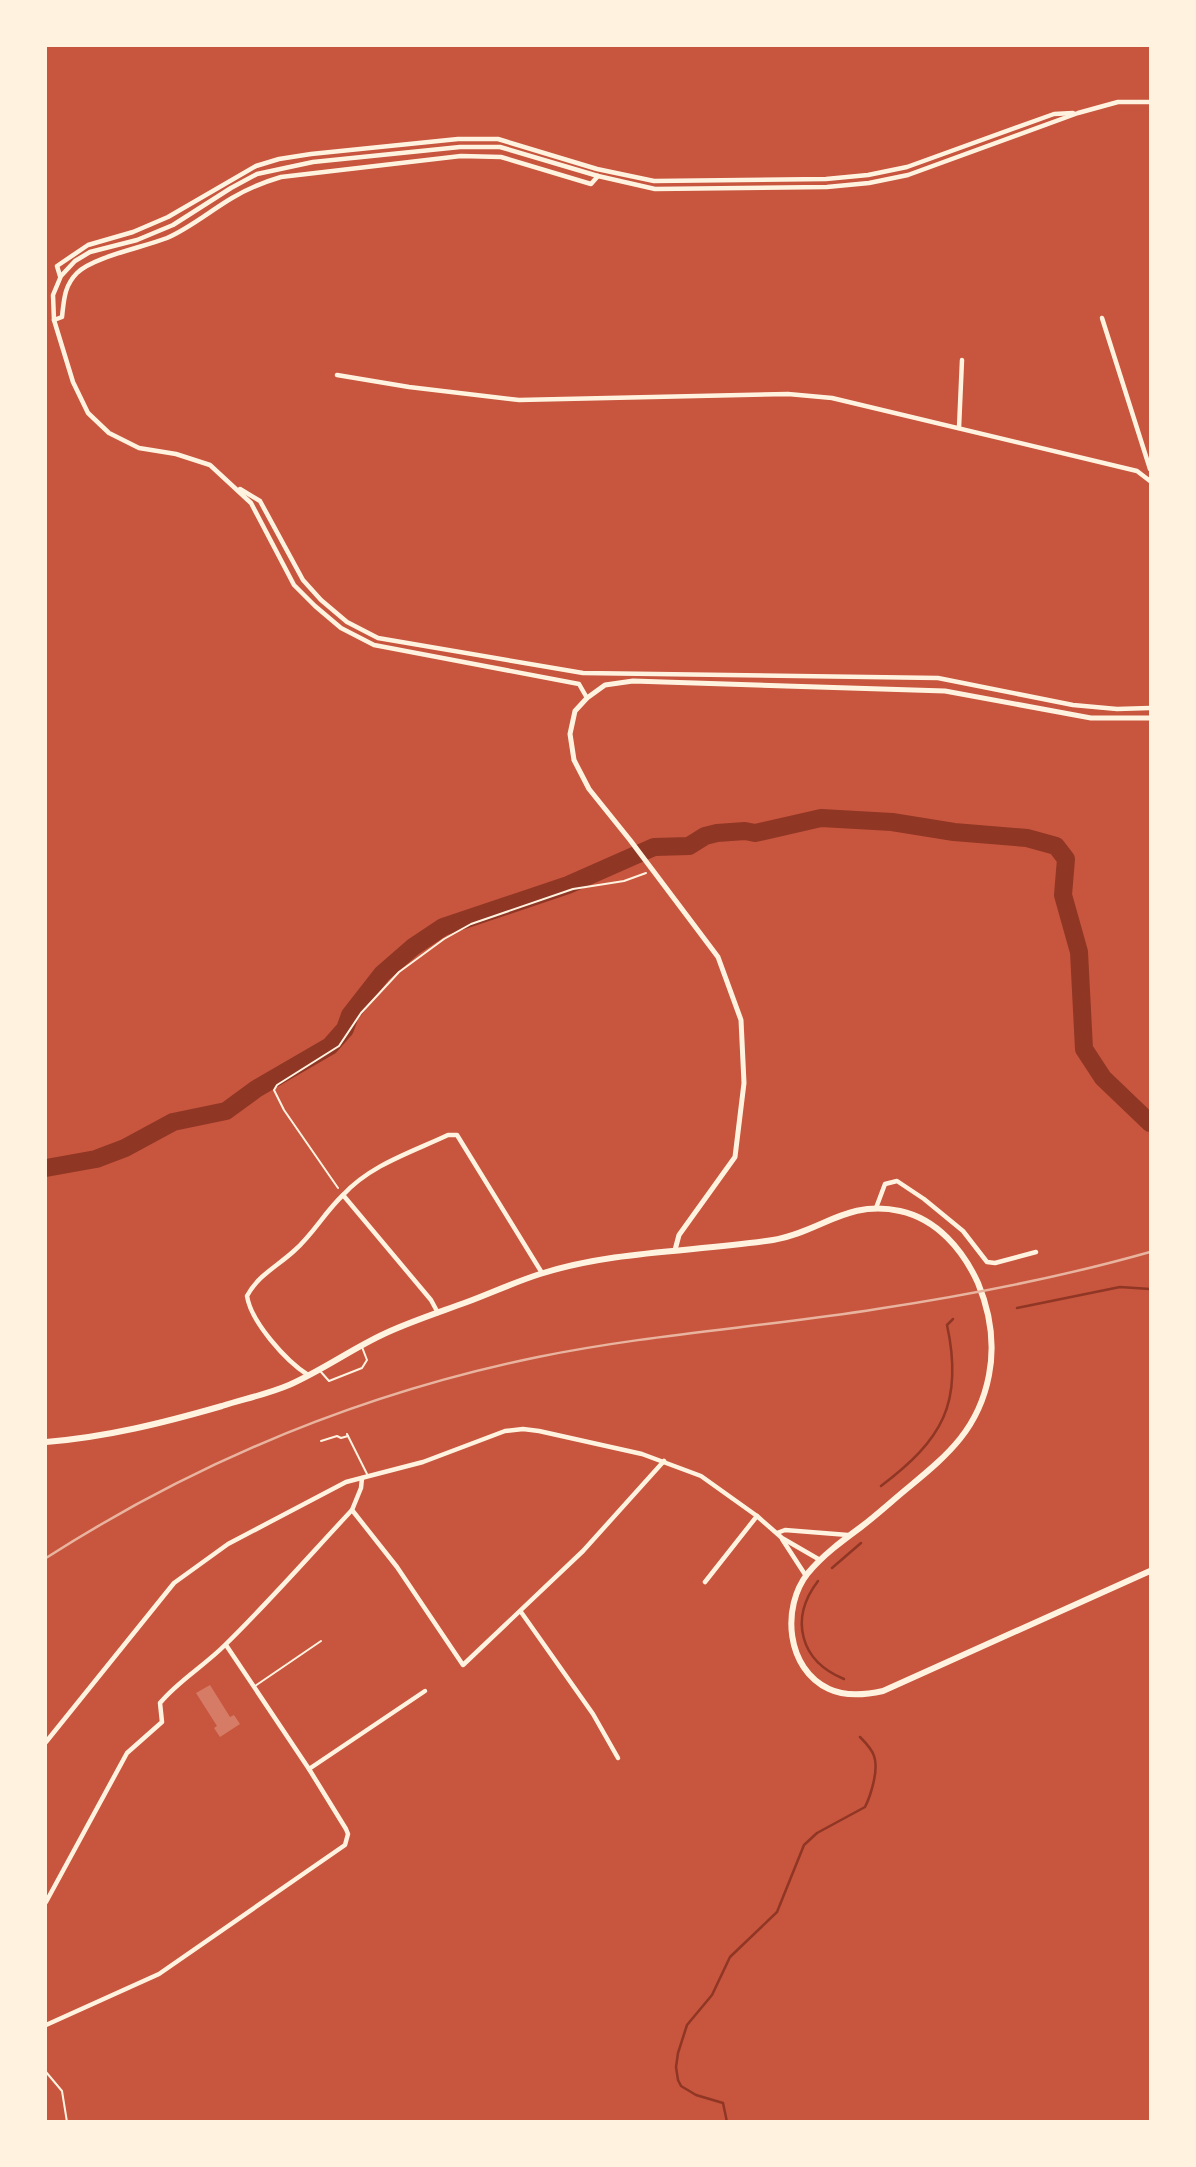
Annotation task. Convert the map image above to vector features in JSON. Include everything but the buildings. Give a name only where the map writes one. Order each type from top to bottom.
[{"type":"main road","points":[[46,1442],[107,1436],[277,1389],[384,1334],[542,1273],[619,1257],[778,1239],[845,1212],[876,1208],[900,1210],[918,1216],[951,1241],[964,1257],[983,1295],[992,1349],[987,1386],[978,1411],[961,1441],[941,1462],[850,1535],[806,1576],[791,1606],[791,1629],[797,1655],[807,1672],[828,1688],[855,1695],[883,1691],[1150,1571]]},
{"type":"street","points":[[587,698],[579,684],[374,645],[341,628],[295,584],[251,503],[211,465],[176,454],[139,448],[109,433],[88,413],[73,382],[54,320],[53,295],[61,276],[75,261],[90,252],[137,240],[173,225],[231,188],[257,174],[280,167],[460,147],[499,147],[598,176],[655,189],[827,187],[869,183],[908,175],[1077,113],[1118,102],[1150,102]]},
{"type":"street","points":[[61,276],[57,266],[89,244],[133,232],[168,217],[256,166],[279,159],[458,139],[498,139],[597,169],[654,181],[825,179],[868,175],[907,167],[1054,114],[1077,113]]},
{"type":"street","points":[[54,320],[62,317],[65,289],[78,272],[91,262],[135,250],[171,236],[259,184],[281,177],[461,156],[501,157],[591,184],[598,176]]},
{"type":"street","points":[[1102,318],[1150,469]]},
{"type":"street","points":[[959,428],[962,360]]},
{"type":"street","points":[[337,375],[519,400],[788,394],[832,398],[1137,471],[1150,481]]},
{"type":"street","points":[[231,482],[260,501],[303,580],[321,600],[347,622],[378,638],[583,673],[938,678],[1073,705],[1117,709],[1150,708]]},
{"type":"street","points":[[675,1251],[679,1235],[735,1157],[744,1083],[741,1020],[718,957],[589,789],[575,760],[570,734],[575,712],[587,698],[605,685],[633,681],[945,691],[1091,718],[1150,718]]},
{"type":"street","points":[[308,1375],[285,1356],[252,1314],[247,1296],[254,1282],[297,1249],[331,1206],[354,1183],[387,1163],[448,1135],[457,1135],[542,1273]]},
{"type":"street","points":[[876,1208],[886,1184],[897,1181],[963,1231],[988,1262],[995,1263],[1036,1252]]},
{"type":"street","points":[[343,1195],[432,1300],[438,1313]]},
{"type":"street","points":[[46,1742],[174,1583],[228,1544],[346,1482],[423,1462],[505,1430],[523,1429],[664,1461],[701,1476],[757,1516],[782,1538],[821,1560]]},
{"type":"street","points":[[352,1510],[397,1567],[463,1665],[583,1551],[664,1461]]},
{"type":"street","points":[[46,1902],[127,1754],[162,1722],[160,1703],[173,1688],[201,1668],[226,1645],[352,1510],[362,1478]]},
{"type":"street","points":[[705,1582],[757,1516]]},
{"type":"street","points":[[776,1533],[785,1530],[850,1535]]},
{"type":"street","points":[[782,1538],[806,1576]]},
{"type":"street","points":[[521,1612],[593,1714],[618,1758]]},
{"type":"street","points":[[46,2025],[159,1974],[345,1845],[348,1834],[346,1829],[226,1645]]},
{"type":"street","points":[[309,1769],[425,1691]]},
{"type":"lane","points":[[319,1369],[329,1381],[362,1367],[367,1360],[362,1346]]},
{"type":"lane","points":[[321,1441],[348,1435],[369,1478]]},
{"type":"lane","points":[[254,1686],[321,1641]]},
{"type":"lane","points":[[46,2072],[62,2091],[68,2122]]},
{"type":"path","points":[[343,1195],[284,1110],[274,1090],[277,1085],[339,1046],[361,1013],[399,972],[444,939],[471,924],[573,889],[624,881],[653,871]]},
{"type":"waterway","points":[[46,1168],[96,1159],[125,1148],[173,1122],[226,1111],[256,1089],[330,1046],[345,1029],[350,1015],[382,974],[413,947],[443,927],[568,885],[654,847],[689,846],[705,836],[717,833],[755,833],[821,818],[892,822],[954,832],[1027,838],[1056,846],[1066,859],[1063,895],[1079,952],[1084,1049],[1103,1078],[1150,1123]]},
{"type":"waterway","points":[[1017,1308],[1120,1287],[1150,1289]]},
{"type":"waterway","points":[[881,1486],[919,1452],[943,1417],[950,1398],[952,1377],[952,1352],[947,1325],[953,1319]]},
{"type":"waterway","points":[[832,1568],[861,1543]]},
{"type":"waterway","points":[[818,1581],[804,1610],[804,1638],[817,1661],[844,1679]]},
{"type":"waterway","points":[[727,2122],[723,2103],[696,2095],[681,2086],[678,2080],[678,2053],[687,2025],[712,1995],[730,1957],[777,1912],[804,1845],[817,1833],[865,1807],[876,1768],[872,1751],[860,1737]]},
{"type":"railway","points":[[46,1558],[103,1523],[221,1462],[345,1411],[408,1390],[473,1372],[580,1349],[946,1298],[1015,1285],[1150,1252]]}]
